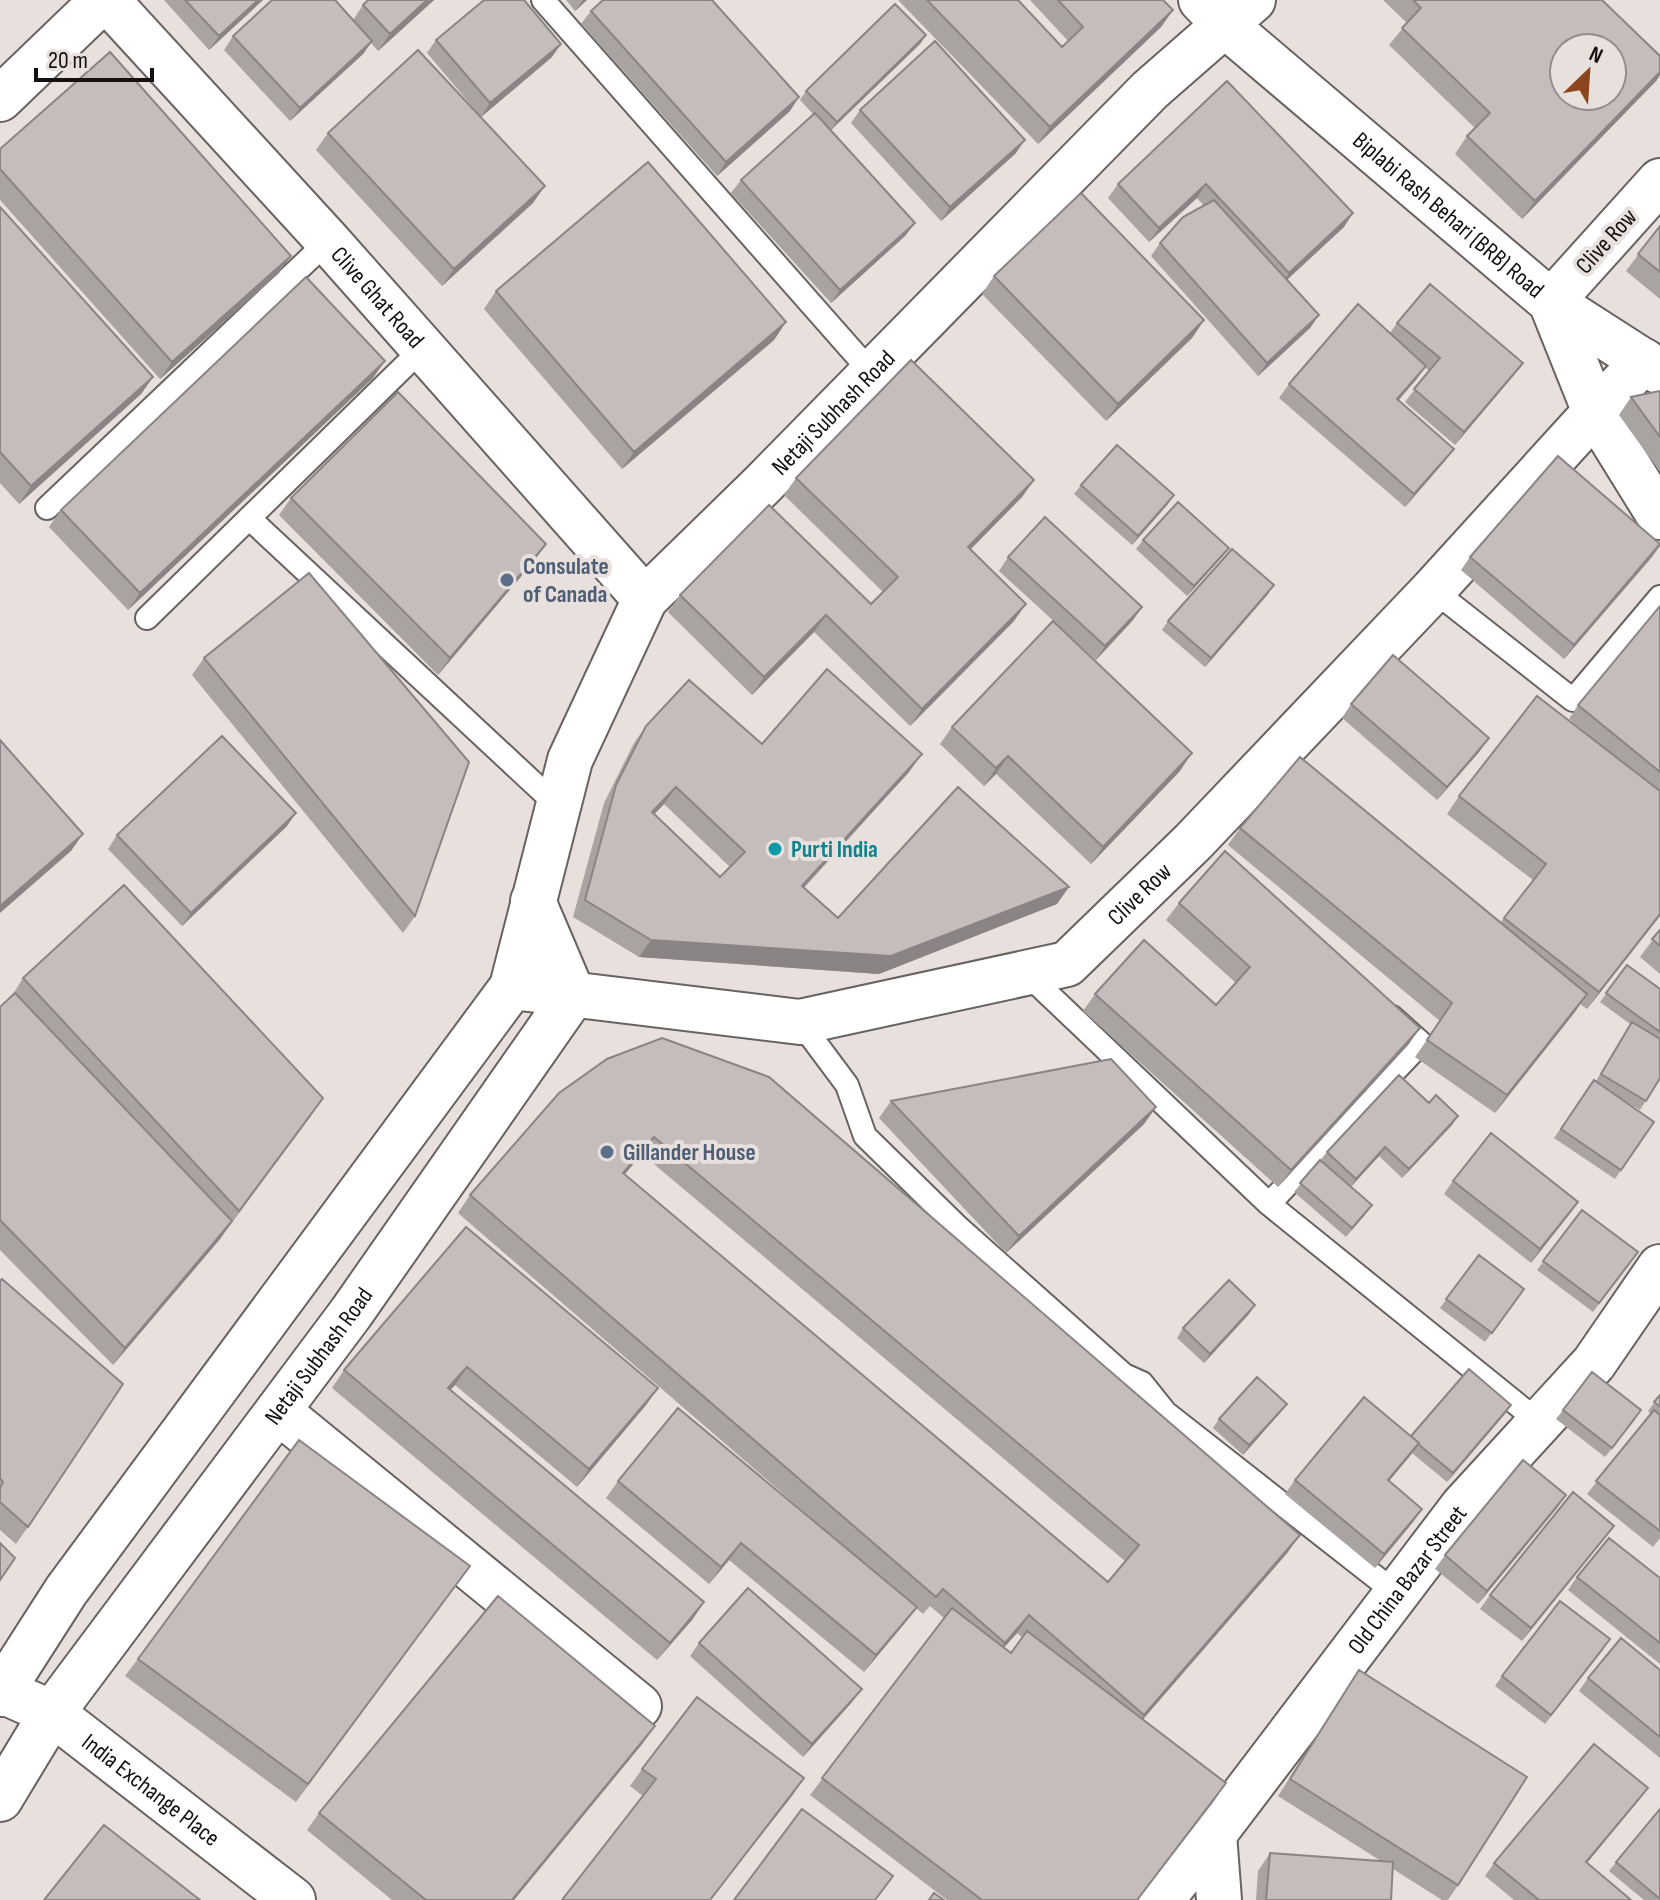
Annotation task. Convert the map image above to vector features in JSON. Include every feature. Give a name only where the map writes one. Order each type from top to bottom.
[{"type":"main road","points":[[0,99],[105,0]]},
{"type":"main road","name":"Clive Ghat Road","points":[[105,0],[328,241],[645,599]]},
{"type":"main road","name":"Netaji Subhash Road","points":[[1,1693],[66,1591],[512,987],[570,760],[645,599],[762,485],[1150,90],[1226,8]]},
{"type":"main road","name":"Biplabi Rash Behari (BRB) Road","points":[[1226,8],[1551,302],[1595,412],[1660,517]]},
{"type":"main road","name":"Clive Row","points":[[1551,302],[1660,181]]},
{"type":"main road","points":[[1551,302],[1652,366]]},
{"type":"main road","name":"Clive Row","points":[[512,987],[800,1022],[1067,964],[1199,848],[1595,412],[1652,366]]},
{"type":"main road","points":[[533,901],[573,995]]},
{"type":"main road","name":"Netaji Subhash Road","points":[[0,1799],[52,1713],[351,1313],[573,995]]},
{"type":"main road","name":"Old China Bazar Street","points":[[1161,1900],[1463,1506],[1594,1363],[1660,1267]]},
{"type":"main road","points":[[278,1411],[639,1706]]},
{"type":"main road","name":"India Exchange Place","points":[[1,1693],[52,1713],[293,1900]]},
{"type":"main road","points":[[1214,1834],[1219,1900]]},
{"type":"lane","points":[[543,0],[871,372]]},
{"type":"lane","points":[[47,508],[328,241]]},
{"type":"lane","points":[[147,618],[423,348]]},
{"type":"lane","points":[[249,518],[557,805]]},
{"type":"lane","points":[[1433,590],[1573,700],[1660,597]]},
{"type":"lane","points":[[1026,973],[1269,1204],[1539,1422]]},
{"type":"lane","points":[[1269,1204],[1421,1043],[1373,1001]]},
{"type":"lane","points":[[800,1022],[847,1085],[865,1136],[959,1228],[1113,1366],[1142,1383],[1166,1413],[1396,1593]]},
{"type":"building","points":[[185,0],[258,0],[219,36]]},
{"type":"building","points":[[272,0],[335,0],[372,41],[300,108],[233,36]]},
{"type":"building","points":[[368,0],[427,0],[390,34],[363,5]]},
{"type":"building","points":[[484,0],[524,0],[561,44],[490,103],[436,40]]},
{"type":"building","points":[[603,0],[712,0],[799,97],[726,162],[591,11]]},
{"type":"building","points":[[927,0],[1018,0],[1062,47],[1083,27],[1058,0],[1163,0],[1173,10],[1050,127]]},
{"type":"building","points":[[1413,0],[1602,0],[1660,56],[1660,72],[1628,105],[1628,32],[1548,32],[1548,112],[1621,112],[1535,201],[1467,136],[1490,113],[1402,28],[1421,8]]},
{"type":"building","points":[[895,4],[926,35],[837,122],[806,91]]},
{"type":"building","points":[[935,41],[1025,140],[950,207],[860,110]]},
{"type":"building","points":[[418,50],[545,186],[454,269],[328,133]]},
{"type":"building","points":[[110,52],[291,256],[172,362],[0,169],[0,149]]},
{"type":"building","points":[[1227,81],[1353,213],[1289,273],[1206,184],[1159,228],[1118,184]]},
{"type":"building","points":[[815,113],[915,223],[840,290],[741,180]]},
{"type":"building","points":[[648,162],[786,322],[634,452],[496,291]]},
{"type":"building","points":[[1081,193],[1204,320],[1118,404],[994,276]]},
{"type":"building","points":[[1214,200],[1319,315],[1267,363],[1160,243],[1183,217]]},
{"type":"building","points":[[0,207],[153,377],[31,486],[0,452]]},
{"type":"building","points":[[1660,226],[1660,272],[1638,254]]},
{"type":"building","points":[[306,277],[385,361],[140,593],[61,510]]},
{"type":"building","points":[[1430,284],[1523,363],[1464,432],[1414,389],[1440,358],[1397,323]]},
{"type":"building","points":[[1358,304],[1426,366],[1397,399],[1454,449],[1414,494],[1289,384]]},
{"type":"building","points":[[911,360],[1034,480],[968,547],[1026,604],[922,709],[826,615],[764,677],[680,595],[769,505],[871,604],[898,577],[796,478]]},
{"type":"building","points":[[398,392],[546,544],[450,658],[291,498]]},
{"type":"building","points":[[1660,392],[1660,437],[1631,397]]},
{"type":"building","points":[[1117,445],[1174,495],[1138,536],[1081,485]]},
{"type":"building","points":[[1558,456],[1660,544],[1574,645],[1470,557]]},
{"type":"building","points":[[1178,502],[1229,548],[1194,586],[1143,540]]},
{"type":"building","points":[[1045,517],[1142,607],[1105,646],[1008,557]]},
{"type":"building","points":[[1232,549],[1274,585],[1211,658],[1168,621]]},
{"type":"building","points":[[309,573],[469,762],[415,916],[204,658]]},
{"type":"building","points":[[1660,606],[1660,772],[1578,705]]},
{"type":"building","points":[[1053,621],[1192,753],[1103,847],[1008,756],[996,768],[952,727]]},
{"type":"building","points":[[1393,655],[1489,738],[1447,787],[1351,704]]},
{"type":"building","name":"Purti India","points":[[827,669],[922,754],[802,886],[838,918],[958,787],[1069,887],[891,956],[651,940],[585,900],[616,785],[646,726],[689,680],[762,744]],"holes":[[[676,787],[745,852],[720,877],[652,812]]]},
{"type":"building","points":[[1537,696],[1660,791],[1660,914],[1599,992],[1504,918],[1546,864],[1459,796]]},
{"type":"building","points":[[222,736],[296,813],[191,913],[117,835]]},
{"type":"building","points":[[0,740],[83,834],[0,906]]},
{"type":"building","points":[[1300,757],[1587,994],[1507,1095],[1427,1040],[1452,1003],[1240,828]]},
{"type":"building","points":[[1225,851],[1420,1028],[1291,1170],[1095,994],[1144,940],[1216,1005],[1250,967],[1179,903]]},
{"type":"building","points":[[124,885],[323,1098],[239,1211],[23,978]]},
{"type":"building","points":[[1660,930],[1660,946],[1652,939]]},
{"type":"building","points":[[1627,965],[1660,989],[1660,1032],[1606,993]]},
{"type":"building","points":[[15,993],[232,1221],[125,1348],[0,1220],[0,1007]]},
{"type":"building","points":[[1632,1022],[1660,1039],[1660,1078],[1646,1101],[1601,1074]]},
{"type":"building","points":[[662,1038],[769,1077],[1300,1535],[1144,1715],[1029,1615],[1005,1643],[943,1589],[936,1597],[470,1195],[559,1093],[607,1059]],"holes":[[[654,1137],[1139,1545],[1108,1582],[623,1173]]]},
{"type":"building","points":[[1111,1059],[1156,1107],[1019,1236],[891,1101]]},
{"type":"building","points":[[1399,1075],[1429,1103],[1436,1095],[1458,1116],[1409,1169],[1385,1147],[1356,1179],[1327,1152]]},
{"type":"building","points":[[1594,1080],[1654,1122],[1621,1170],[1561,1129]]},
{"type":"building","points":[[1491,1133],[1578,1202],[1540,1249],[1453,1181]]},
{"type":"building","points":[[1320,1160],[1372,1205],[1352,1228],[1300,1183]]},
{"type":"building","points":[[1582,1210],[1638,1252],[1599,1303],[1543,1261]]},
{"type":"building","points":[[466,1227],[658,1388],[589,1469],[467,1367],[448,1388],[704,1602],[670,1643],[344,1370]]},
{"type":"building","points":[[1479,1255],[1524,1289],[1492,1333],[1446,1299]]},
{"type":"building","points":[[2,1279],[123,1384],[28,1527],[0,1502],[3,1482],[0,1478]]},
{"type":"building","points":[[1229,1280],[1255,1305],[1210,1354],[1183,1328]]},
{"type":"building","points":[[1469,1369],[1511,1405],[1453,1473],[1411,1436]]},
{"type":"building","points":[[1592,1372],[1641,1410],[1612,1448],[1563,1410]]},
{"type":"building","points":[[1257,1377],[1287,1404],[1249,1445],[1219,1419]]},
{"type":"building","points":[[1364,1397],[1419,1443],[1388,1480],[1422,1509],[1384,1554],[1295,1480]]},
{"type":"building","points":[[678,1408],[917,1607],[876,1655],[741,1543],[721,1567],[618,1481]]},
{"type":"building","points":[[1654,1410],[1660,1415],[1660,1531],[1596,1481]]},
{"type":"building","points":[[299,1440],[470,1566],[308,1784],[138,1659]]},
{"type":"building","points":[[1523,1460],[1566,1495],[1487,1591],[1445,1555]]},
{"type":"building","points":[[1573,1492],[1614,1526],[1531,1628],[1490,1595]]},
{"type":"building","points":[[1609,1538],[1660,1578],[1660,1643],[1577,1577]]},
{"type":"building","points":[[0,1543],[15,1558],[0,1580]]},
{"type":"building","points":[[748,1588],[862,1689],[812,1744],[699,1643]]},
{"type":"building","points":[[498,1596],[655,1726],[512,1900],[426,1900],[319,1813]]},
{"type":"building","points":[[1560,1601],[1610,1639],[1551,1715],[1502,1676]]},
{"type":"building","points":[[952,1608],[1011,1653],[1027,1631],[1226,1783],[1137,1900],[982,1900],[822,1778]]},
{"type":"building","points":[[1621,1638],[1660,1670],[1660,1737],[1588,1678]]},
{"type":"building","points":[[1359,1670],[1527,1777],[1458,1885],[1290,1779]]},
{"type":"building","points":[[697,1697],[804,1778],[710,1900],[562,1900],[656,1779],[642,1769]]},
{"type":"building","points":[[1594,1744],[1648,1788],[1586,1862],[1631,1900],[1539,1900],[1494,1863]]},
{"type":"building","points":[[802,1809],[893,1876],[875,1900],[734,1900]]},
{"type":"building","points":[[1660,1809],[1660,1899],[1616,1862]]},
{"type":"building","points":[[104,1825],[200,1900],[44,1900]]},
{"type":"building","points":[[1270,1853],[1393,1862],[1391,1900],[1266,1900]]},
{"type":"building","points":[[934,1893],[944,1900],[929,1900]]},
{"type":"place","name":"Consulate of Canada","points":[[507,580]]},
{"type":"place","name":"Purti India","points":[[775,849]]},
{"type":"place","name":"Gillander House","points":[[607,1152]]}]
